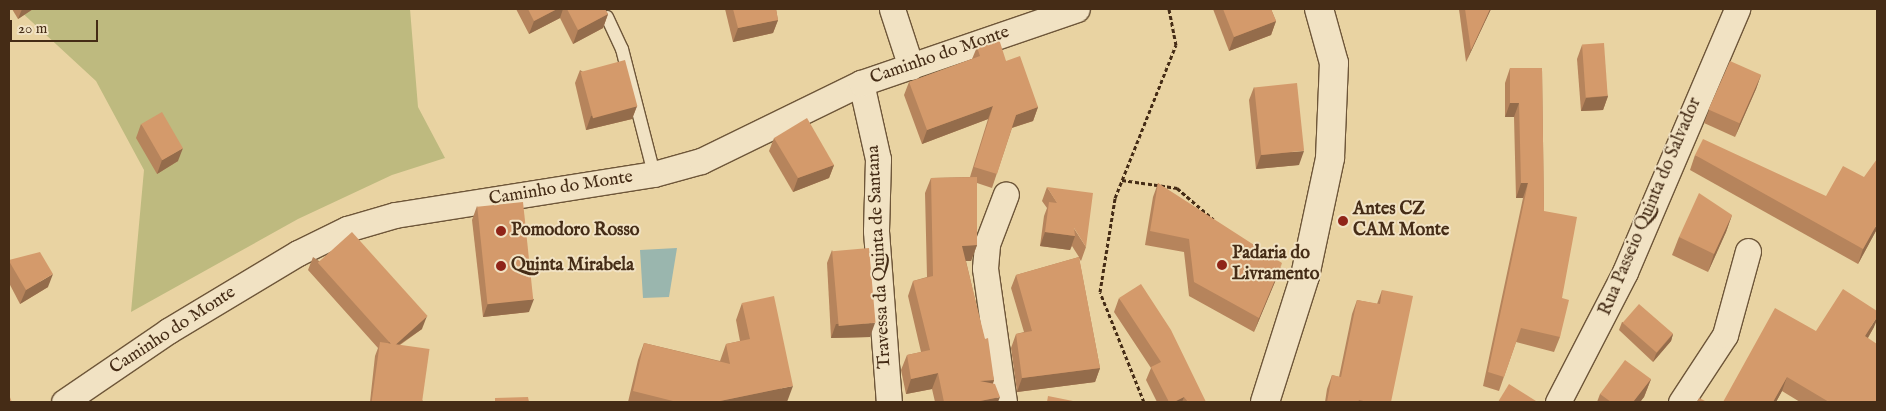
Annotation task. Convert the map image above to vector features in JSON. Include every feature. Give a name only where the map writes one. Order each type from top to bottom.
[{"type":"street","points":[[892,9],[911,67]]},
{"type":"street","name":"Caminho do Monte","points":[[64,402],[168,330],[298,252],[346,229],[395,215],[654,174],[701,162],[861,83],[1077,9]]},
{"type":"street","points":[[1265,402],[1305,276],[1330,158],[1334,63],[1319,9]]},
{"type":"street","name":"Rua Passeio Quinta do Salvador","points":[[1558,402],[1625,272],[1737,9]]},
{"type":"street","name":"Travessa da Quinta de Santana","points":[[861,83],[878,159],[876,231],[889,402]]},
{"type":"street","points":[[1004,402],[985,268],[988,244],[1006,194]]},
{"type":"street","points":[[1681,402],[1725,335],[1748,251]]},
{"type":"lane","points":[[607,17],[622,49],[654,174]]},
{"type":"path","points":[[1144,402],[1100,292],[1122,180],[1176,45],[1169,9]]},
{"type":"path","points":[[1122,180],[1177,188],[1218,223]]},
{"type":"shaded area","points":[[18,9],[410,9],[418,107],[445,158],[392,175],[298,219],[131,312],[144,170],[96,81]]},
{"type":"water","points":[[677,248],[669,297],[643,298],[640,250]]},
{"type":"building","points":[[528,9],[557,9],[534,21]]},
{"type":"building","points":[[567,9],[605,9],[608,14],[578,30]]},
{"type":"building","points":[[733,9],[776,9],[778,20],[738,28]]},
{"type":"building","points":[[1223,9],[1271,9],[1276,21],[1234,37]]},
{"type":"building","points":[[1465,9],[1490,9],[1471,50]]},
{"type":"building","points":[[999,39],[1006,61],[1020,56],[1038,107],[1016,115],[997,174],[974,167],[993,106],[927,130],[909,82],[980,56],[977,47]]},
{"type":"building","points":[[1604,43],[1608,96],[1586,97],[1582,45]]},
{"type":"building","points":[[625,60],[637,106],[593,118],[581,72]]},
{"type":"building","points":[[1730,61],[1761,75],[1740,123],[1708,109]]},
{"type":"building","points":[[1510,68],[1542,68],[1544,211],[1577,217],[1562,298],[1569,300],[1560,337],[1521,328],[1504,377],[1488,372],[1528,183],[1521,183],[1519,103],[1510,103]]},
{"type":"building","points":[[1297,83],[1304,151],[1261,155],[1254,87]]},
{"type":"building","points":[[162,112],[183,148],[162,160],[141,124]]},
{"type":"building","points":[[807,118],[834,165],[798,178],[774,138]]},
{"type":"building","points":[[1703,139],[1826,196],[1843,166],[1864,177],[1877,159],[1877,224],[1863,249],[1695,155]]},
{"type":"building","points":[[977,177],[977,245],[962,246],[985,339],[988,338],[994,380],[980,381],[995,384],[1000,397],[975,402],[944,402],[938,373],[911,379],[907,355],[930,350],[913,281],[933,276],[931,178]]},
{"type":"building","name":"Padaria do Livramento","points":[[1158,183],[1282,263],[1259,318],[1194,282],[1189,239],[1150,231]]},
{"type":"building","points":[[1047,187],[1093,193],[1086,247],[1074,228],[1075,236],[1045,232],[1049,202],[1057,203]]},
{"type":"building","points":[[1699,193],[1732,215],[1714,254],[1679,237]]},
{"type":"building","name":"Quinta Mirabela","points":[[523,202],[533,299],[487,304],[477,207]]},
{"type":"building","points":[[352,232],[428,316],[393,347],[318,263]]},
{"type":"building","points":[[869,248],[876,323],[839,326],[832,251]]},
{"type":"building","points":[[40,252],[53,274],[26,290],[9,260]]},
{"type":"building","points":[[1079,257],[1100,368],[1022,378],[1016,334],[1032,331],[1016,275]]},
{"type":"building","points":[[1141,284],[1171,330],[1206,402],[1188,402],[1184,397],[1174,402],[1169,402],[1151,367],[1161,362],[1119,298]]},
{"type":"building","points":[[1843,289],[1877,311],[1877,317],[1865,336],[1877,344],[1877,402],[1829,402],[1787,377],[1773,402],[1723,402],[1775,308],[1816,331]]},
{"type":"building","points":[[1382,290],[1413,296],[1391,402],[1359,400],[1358,402],[1327,402],[1332,375],[1341,377],[1357,300],[1380,304]]},
{"type":"building","points":[[774,296],[793,386],[715,402],[677,402],[633,391],[644,343],[730,364],[726,344],[750,339],[742,303]]},
{"type":"building","points":[[1639,304],[1673,334],[1657,352],[1623,323]]},
{"type":"building","points":[[380,342],[430,349],[422,402],[372,401]]},
{"type":"building","points":[[1625,360],[1651,379],[1633,402],[1611,402],[1600,394]]},
{"type":"building","points":[[1509,384],[1536,401],[1498,402]]},
{"type":"building","points":[[1048,396],[1078,402],[1047,402]]},
{"type":"building","points":[[528,397],[529,402],[495,402],[495,398]]},
{"type":"building","points":[[1699,398],[1707,402],[1697,402]]},
{"type":"place","name":"Antes CZ CAM Monte","points":[[1343,221]]},
{"type":"place","name":"Pomodoro Rosso","points":[[501,231]]},
{"type":"place","name":"Padaria do Livramento","points":[[1222,265]]},
{"type":"place","name":"Quinta Mirabela","points":[[501,266]]}]
